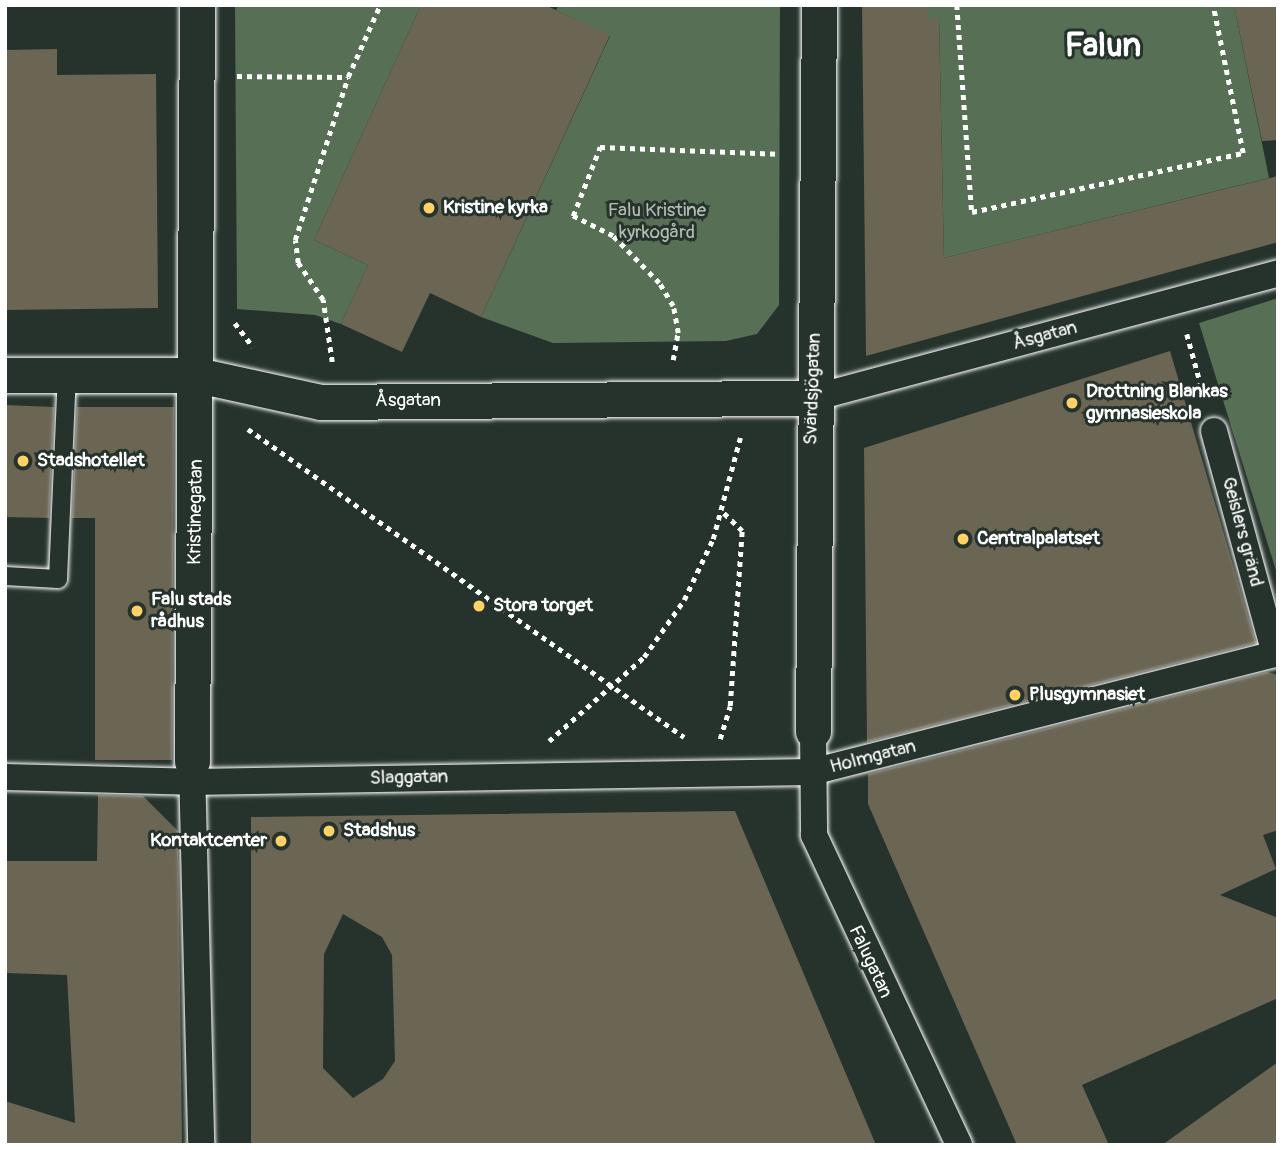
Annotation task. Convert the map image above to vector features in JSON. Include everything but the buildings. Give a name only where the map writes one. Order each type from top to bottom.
[{"type":"street","name":"Kristinegatan","points":[[197,5],[197,374],[191,771],[201,1145]]},
{"type":"street","name":"Svärdsjögatan","points":[[812,772],[813,398],[819,5]]},
{"type":"street","name":"Åsgatan","points":[[5,375],[197,374],[321,402],[813,398],[1278,273]]},
{"type":"street","name":"Åsgatan","points":[[813,398],[1278,273]]},
{"type":"street","name":"Geislers gränd","points":[[1214,431],[1272,655]]},
{"type":"street","name":"Holmgatan","points":[[812,772],[1272,655]]},
{"type":"street","name":"Slaggatan","points":[[5,777],[191,771],[540,776],[812,772]]},
{"type":"street","name":"Falugatan","points":[[812,772],[814,835],[959,1145]]},
{"type":"lane","points":[[5,576],[58,579],[67,375]]},
{"type":"path","points":[[334,376],[323,300],[298,263],[295,240],[348,77],[380,5]]},
{"type":"path","points":[[957,5],[972,212],[1244,153],[1213,5]]},
{"type":"path","points":[[197,78],[348,77]]},
{"type":"path","points":[[675,349],[673,306],[645,264],[573,216],[600,147],[818,153]]},
{"type":"path","points":[[1177,300],[1214,431]]},
{"type":"path","points":[[540,776],[538,750],[613,687],[684,600],[722,512],[747,399]]},
{"type":"path","points":[[241,424],[696,745]]},
{"type":"path","points":[[717,745],[730,706],[742,531],[722,512]]},
{"type":"green space","points":[[235,5],[421,5],[314,240],[368,265],[341,324],[315,315],[237,309]]},
{"type":"green space","name":"Falu Kristine kyrkogård","points":[[559,5],[780,5],[779,305],[757,334],[726,341],[553,343],[481,317],[610,36],[556,10]]},
{"type":"green space","points":[[928,5],[1234,5],[1269,178],[944,258],[939,19],[928,19]]},
{"type":"green space","points":[[1278,298],[1278,577],[1199,323]]},
{"type":"place","name":"Kristine kyrka","points":[[429,208]]},
{"type":"place","name":"Drottning Blankas gymnasieskola","points":[[1072,403]]},
{"type":"place","name":"Stadshotellet","points":[[23,461]]},
{"type":"place","name":"Centralpalatset","points":[[963,539]]},
{"type":"place","name":"Stora torget","points":[[479,606]]},
{"type":"place","name":"Falu stads rådhus","points":[[137,611]]},
{"type":"place","name":"Plusgymnasiet","points":[[1015,695]]},
{"type":"place","name":"Stadshus","points":[[329,831]]},
{"type":"place","name":"Kontaktcenter","points":[[281,841]]},
{"type":"district","name":"Falun","points":[[1103,46]]}]
